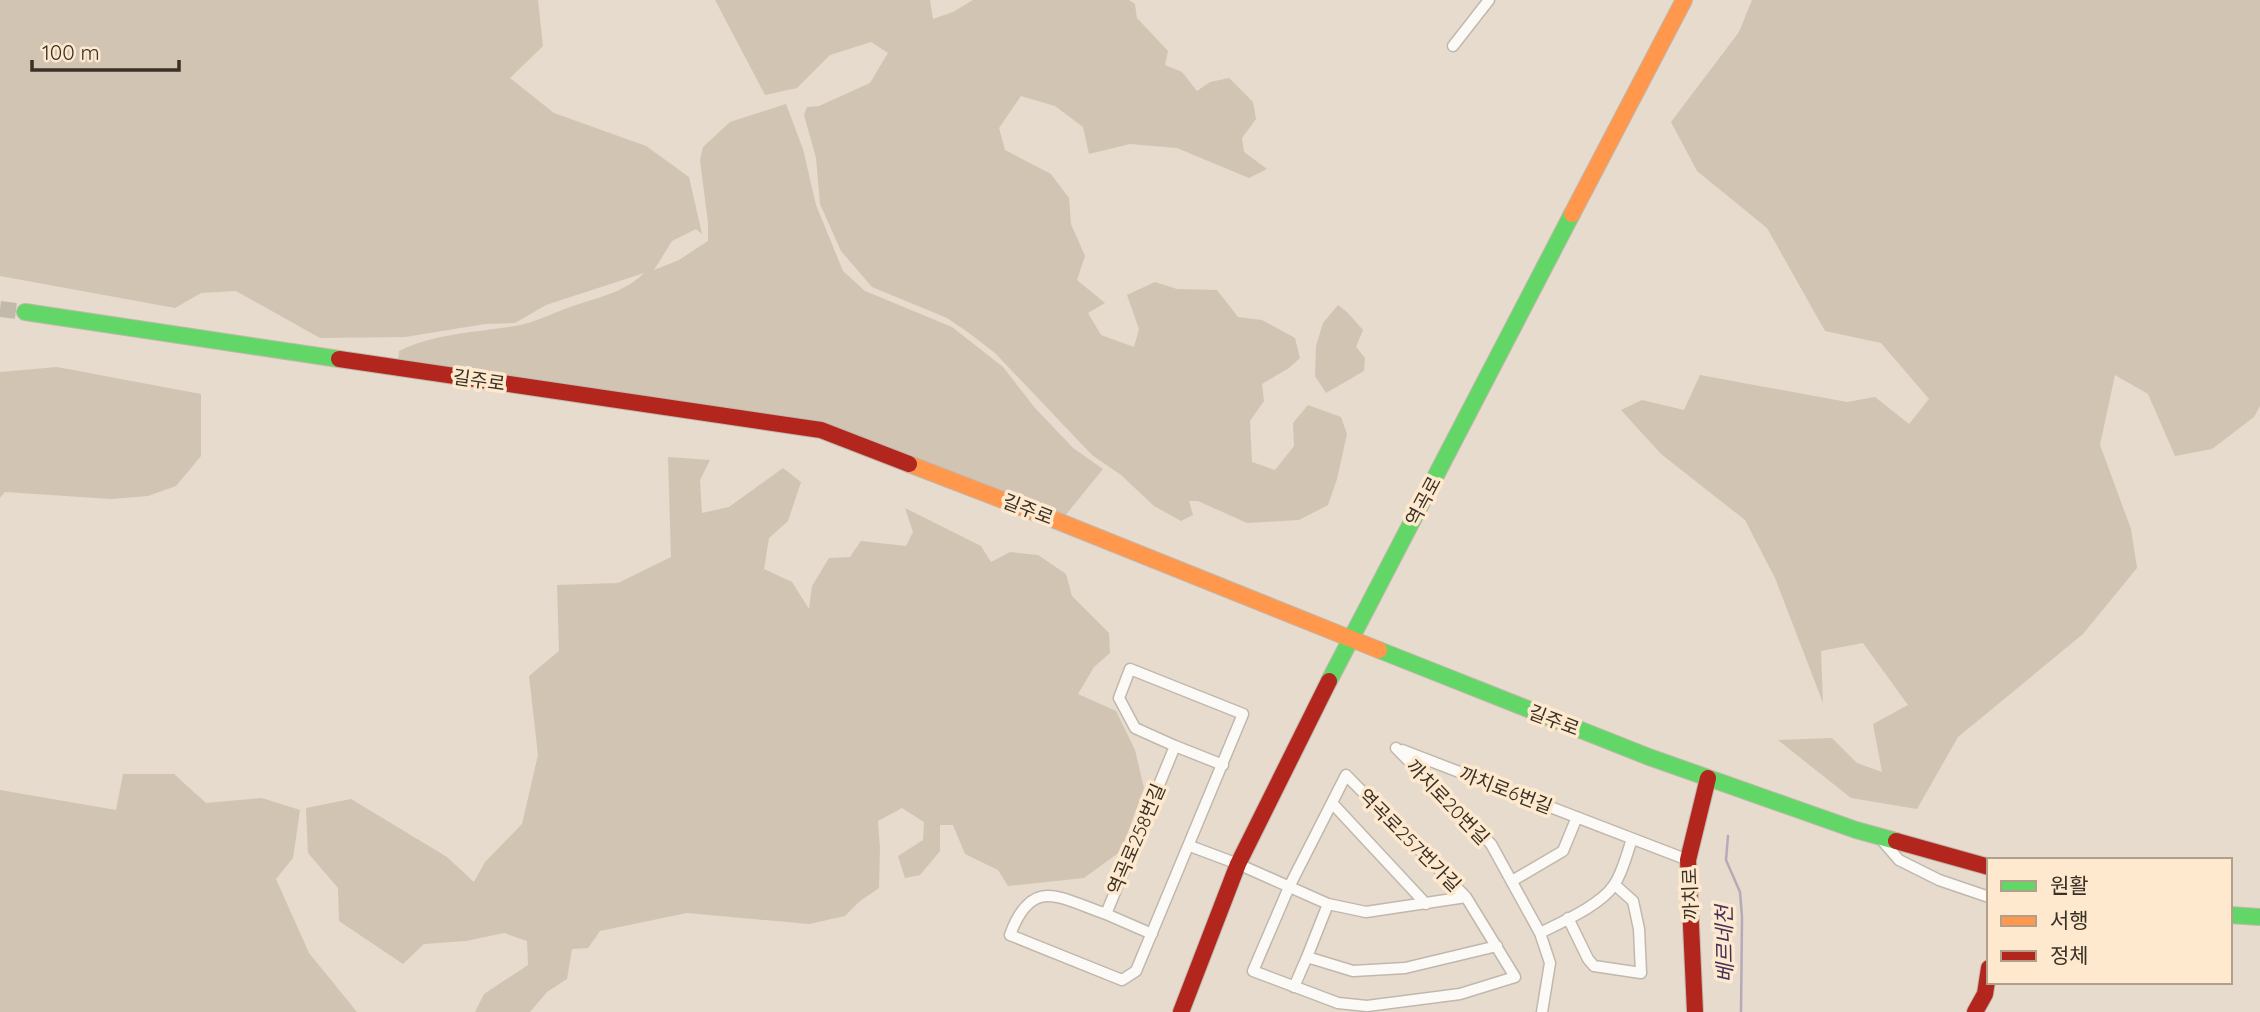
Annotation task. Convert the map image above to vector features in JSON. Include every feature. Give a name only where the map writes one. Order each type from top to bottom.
[{"type":"street","points":[[1453,46],[1489,0]]},
{"type":"street","name":"역곡로","points":[[1181,1012],[1238,864],[1350,639],[1684,0]]},
{"type":"street","name":"길주로","points":[[25,313],[821,430],[1060,522],[1637,752],[1878,836],[1987,866]]},
{"type":"street","name":"역곡로258번길","points":[[1130,669],[1243,714],[1223,765],[1136,971],[1122,980],[1010,934],[1017,915],[1030,899],[1049,894],[1106,914],[1175,746],[1135,728],[1119,698],[1130,669]]},
{"type":"street","points":[[1175,746],[1223,765]]},
{"type":"street","name":"까치로6번길","points":[[1396,748],[1688,860]]},
{"type":"street","name":"까치로20번길","points":[[1396,748],[1491,844],[1512,881],[1540,933],[1550,962],[1542,1012]]},
{"type":"street","name":"역곡로257번가길","points":[[1346,775],[1466,897],[1515,977],[1460,994],[1367,1006],[1338,1003],[1253,971],[1289,887],[1346,775]]},
{"type":"street","name":"까치로","points":[[1695,1012],[1688,860],[1708,778]]},
{"type":"street","points":[[1332,803],[1426,904]]},
{"type":"street","name":"까치로6번길","points":[[1512,881],[1563,851],[1577,817]]},
{"type":"street","points":[[1878,836],[1899,860],[1939,880],[1987,896]]},
{"type":"street","points":[[1540,933],[1603,897],[1615,885],[1632,838]]},
{"type":"street","points":[[1190,846],[1328,904],[1366,912],[1466,897]]},
{"type":"street","points":[[1569,918],[1594,966],[1641,973],[1639,929],[1633,901],[1615,885]]},
{"type":"street","points":[[1294,987],[1328,904]]},
{"type":"street","points":[[1106,914],[1152,934]]},
{"type":"street","points":[[2232,915],[2260,917]]},
{"type":"street","points":[[1307,957],[1353,971],[1405,968],[1497,946]]},
{"type":"street","points":[[1975,1012],[1985,994],[1987,981]]},
{"type":"shaded area","points":[[0,0],[538,0],[543,46],[510,78],[554,113],[646,146],[689,177],[702,234],[696,229],[672,241],[654,270],[679,260],[708,241],[700,160],[703,147],[730,122],[786,104],[803,149],[816,205],[843,271],[865,291],[952,327],[1003,367],[1035,408],[1073,448],[1103,469],[1060,522],[821,430],[398,368],[399,351],[413,345],[441,337],[531,322],[613,293],[644,273],[546,305],[515,323],[485,324],[405,337],[320,338],[236,291],[201,293],[175,308],[0,276]]},
{"type":"shaded area","points":[[715,0],[930,0],[933,19],[953,12],[973,0],[1129,0],[1135,4],[1137,18],[1168,51],[1165,65],[1182,72],[1197,91],[1210,82],[1229,78],[1253,102],[1256,119],[1242,138],[1244,152],[1267,169],[1249,178],[1177,148],[1130,144],[1089,154],[1083,127],[1055,106],[1021,96],[999,128],[1005,150],[1051,174],[1069,198],[1071,224],[1085,256],[1077,280],[1105,303],[1088,313],[1101,335],[1134,347],[1139,329],[1127,295],[1155,282],[1177,289],[1217,290],[1238,317],[1262,320],[1295,338],[1300,358],[1262,384],[1264,401],[1250,421],[1252,462],[1275,470],[1294,446],[1293,423],[1308,405],[1341,417],[1347,434],[1328,505],[1299,520],[1247,523],[1198,501],[1189,501],[1193,515],[1181,521],[1154,506],[1121,475],[1092,455],[995,353],[969,333],[947,318],[872,287],[841,251],[820,204],[816,158],[804,115],[807,107],[819,106],[870,83],[888,53],[871,42],[830,55],[797,88],[765,95]]},
{"type":"shaded area","points":[[1752,0],[2260,0],[2260,406],[2254,417],[2212,449],[2175,456],[2148,394],[2115,375],[2100,445],[2131,529],[2137,568],[2083,634],[1958,737],[1917,809],[1851,798],[1778,740],[1832,738],[1857,763],[1882,772],[1873,724],[1908,705],[1863,643],[1821,651],[1823,703],[1775,578],[1745,520],[1661,454],[1621,410],[1642,400],[1684,410],[1700,375],[1847,402],[1875,397],[1909,424],[1929,399],[1881,343],[1825,331],[1767,228],[1697,171],[1671,122],[1739,32]]},
{"type":"shaded area","points":[[1338,305],[1363,330],[1356,347],[1365,358],[1364,371],[1326,393],[1315,376],[1316,346],[1323,323]]},
{"type":"shaded area","points":[[57,367],[201,394],[201,456],[176,486],[148,496],[111,499],[5,492],[0,498],[0,372]]},
{"type":"shaded area","points":[[668,457],[710,460],[700,480],[702,513],[729,507],[783,468],[801,482],[788,521],[769,538],[764,569],[792,582],[809,609],[812,586],[829,558],[850,557],[861,541],[906,546],[913,532],[905,508],[981,546],[991,562],[1010,552],[1038,555],[1066,574],[1072,596],[1109,633],[1110,653],[1094,667],[1078,694],[1116,711],[1135,750],[1144,788],[1121,851],[1084,878],[1008,886],[998,870],[965,854],[953,825],[940,825],[940,851],[920,875],[905,878],[898,856],[923,840],[924,822],[902,808],[878,821],[879,888],[845,916],[809,924],[687,913],[600,931],[588,948],[572,949],[567,979],[547,992],[530,1012],[475,1012],[484,994],[528,965],[527,941],[504,933],[466,941],[424,944],[403,964],[339,921],[338,888],[308,853],[306,808],[351,799],[447,857],[474,882],[485,862],[522,824],[538,755],[529,676],[559,651],[557,585],[618,583],[671,557]]},
{"type":"shaded area","points":[[123,774],[174,774],[206,803],[262,798],[300,810],[293,858],[276,879],[309,953],[357,1012],[0,1012],[0,790],[116,810]]},
{"type":"waterway","name":"베르네천","points":[[1728,836],[1726,860],[1740,892],[1742,917],[1741,1012]]},
{"type":"tunnel","points":[[0,309],[25,312]]},
{"type":"traffic: fast","points":[[1329,681],[1572,214]]},
{"type":"traffic: fast","points":[[25,312],[339,359]]},
{"type":"traffic: fast","points":[[1379,650],[1649,757],[1856,830],[1896,841]]},
{"type":"traffic: fast","points":[[2232,915],[2260,917]]},
{"type":"traffic: slow","points":[[1572,214],[1684,0]]},
{"type":"traffic: slow","points":[[909,464],[1379,650]]},
{"type":"traffic: jam","points":[[339,359],[821,430],[909,464]]},
{"type":"traffic: jam","points":[[1181,1012],[1238,864],[1329,681]]},
{"type":"traffic: jam","points":[[1695,1012],[1688,860],[1708,778]]},
{"type":"traffic: jam","points":[[1896,841],[1987,866]]},
{"type":"traffic: jam","points":[[1975,1012],[1985,994],[1987,981]]}]
